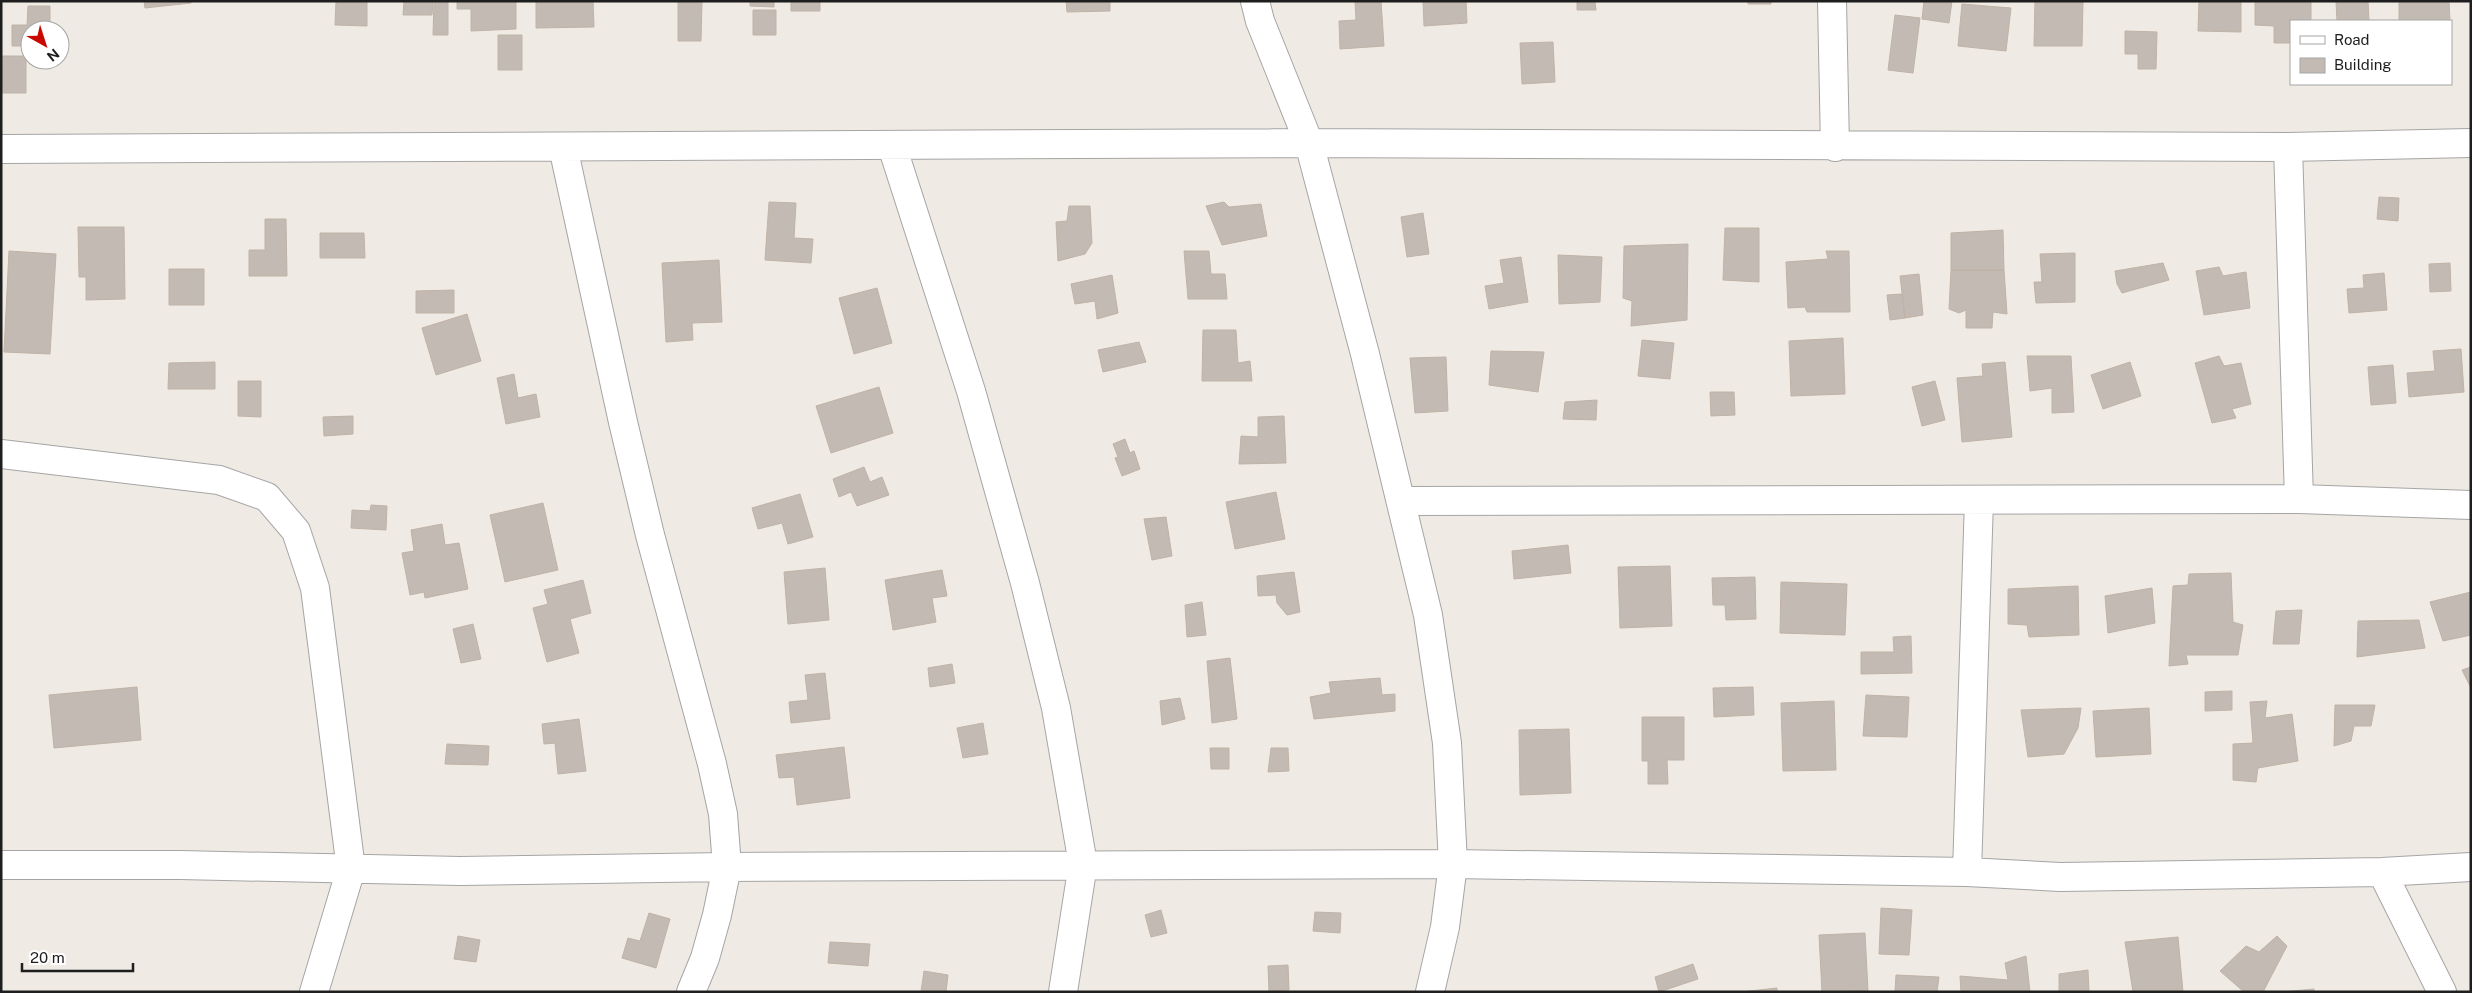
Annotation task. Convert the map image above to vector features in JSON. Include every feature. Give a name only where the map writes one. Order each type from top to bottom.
[{"type":"street","points":[[1255,1],[1260,21],[1309,143],[1365,354],[1428,615],[1447,743],[1453,864],[1445,927],[1430,992]]},
{"type":"street","points":[[1832,1],[1835,147]]},
{"type":"street","points":[[1,149],[1309,143],[1835,147],[2288,147],[2471,143]]},
{"type":"street","points":[[892,146],[971,391],[1025,583],[1056,708],[1083,864],[1063,992]]},
{"type":"street","points":[[563,147],[627,441],[712,764],[723,814],[727,866],[718,915],[691,992]]},
{"type":"street","points":[[2288,147],[2299,499]]},
{"type":"street","points":[[1,454],[218,480],[267,497],[296,531],[315,588],[351,869],[314,992]]},
{"type":"street","points":[[1402,501],[2299,499],[2471,505]]},
{"type":"street","points":[[1967,872],[1979,500]]},
{"type":"street","points":[[1,865],[180,865],[460,871],[727,866],[1453,864],[1967,872],[2060,877],[2382,872],[2471,867]]},
{"type":"street","points":[[2382,872],[2442,992]]},
{"type":"building","points":[[144,1],[191,1],[191,3],[145,8]]},
{"type":"building","points":[[336,1],[367,1],[367,26],[335,25]]},
{"type":"building","points":[[404,1],[433,1],[432,15],[403,15]]},
{"type":"building","points":[[434,1],[448,1],[448,35],[433,35]]},
{"type":"building","points":[[457,1],[516,1],[516,29],[471,31],[471,9],[457,9]]},
{"type":"building","points":[[536,1],[593,1],[594,27],[536,28]]},
{"type":"building","points":[[678,1],[702,1],[701,41],[678,41]]},
{"type":"building","points":[[750,1],[774,1],[774,7],[750,6]]},
{"type":"building","points":[[791,1],[820,1],[820,11],[791,11]]},
{"type":"building","points":[[1066,1],[1110,1],[1110,11],[1067,12]]},
{"type":"building","points":[[1355,1],[1381,1],[1384,46],[1340,49],[1339,21],[1356,20]]},
{"type":"building","points":[[1423,1],[1466,1],[1467,23],[1424,26]]},
{"type":"building","points":[[1577,1],[1595,1],[1596,10],[1577,10]]},
{"type":"building","points":[[1748,1],[1771,1],[1771,4],[1748,4]]},
{"type":"building","points":[[1924,1],[1952,1],[1949,23],[1922,19]]},
{"type":"building","points":[[2035,1],[2083,1],[2082,46],[2034,46]]},
{"type":"building","points":[[2199,1],[2241,1],[2241,32],[2198,31]]},
{"type":"building","points":[[2255,1],[2311,1],[2311,20],[2290,20],[2290,43],[2274,43],[2274,26],[2255,25]]},
{"type":"building","points":[[2336,1],[2368,1],[2369,20],[2337,20]]},
{"type":"building","points":[[2399,1],[2449,1],[2450,20],[2399,20]]},
{"type":"building","points":[[1962,4],[2011,8],[2006,51],[1958,46]]},
{"type":"building","points":[[28,6],[50,6],[50,20],[27,20]]},
{"type":"building","points":[[753,10],[776,10],[776,35],[753,35]]},
{"type":"building","points":[[1895,15],[1920,18],[1913,73],[1888,70]]},
{"type":"building","points":[[12,25],[20,25],[20,46],[12,46]]},
{"type":"building","points":[[2125,31],[2157,32],[2156,69],[2138,69],[2138,54],[2125,54]]},
{"type":"building","points":[[498,35],[522,35],[522,70],[498,70]]},
{"type":"building","points":[[1553,42],[1555,82],[1522,84],[1520,43]]},
{"type":"building","points":[[1,56],[20,56],[20,70],[26,70],[26,93],[1,93]]},
{"type":"building","points":[[2379,197],[2399,198],[2398,221],[2377,219]]},
{"type":"building","points":[[769,202],[796,203],[794,238],[813,239],[811,263],[765,260]]},
{"type":"building","points":[[1224,202],[1229,207],[1261,204],[1267,236],[1222,245],[1206,206]]},
{"type":"building","points":[[1069,206],[1090,206],[1092,243],[1085,254],[1058,261],[1056,222],[1067,221]]},
{"type":"building","points":[[1423,213],[1429,254],[1407,257],[1401,217]]},
{"type":"building","points":[[265,219],[286,219],[287,276],[249,276],[249,250],[265,250]]},
{"type":"building","points":[[78,227],[124,227],[125,299],[86,300],[86,277],[79,277]]},
{"type":"building","points":[[1725,228],[1759,228],[1759,282],[1723,280]]},
{"type":"building","points":[[2003,230],[2004,270],[1951,270],[1951,233]]},
{"type":"building","points":[[320,233],[364,233],[365,258],[320,258]]},
{"type":"building","points":[[1688,244],[1687,320],[1631,326],[1632,301],[1623,298],[1624,246]]},
{"type":"building","points":[[9,251],[56,254],[50,354],[4,352]]},
{"type":"building","points":[[1184,251],[1209,251],[1211,274],[1225,274],[1227,299],[1188,299]]},
{"type":"building","points":[[1826,251],[1849,251],[1850,312],[1807,312],[1805,307],[1788,308],[1786,262],[1828,259]]},
{"type":"building","points":[[2075,253],[2075,302],[2036,303],[2034,282],[2042,282],[2040,254]]},
{"type":"building","points":[[1558,255],[1602,257],[1600,302],[1559,304]]},
{"type":"building","points":[[1521,257],[1528,302],[1489,309],[1485,286],[1504,283],[1500,260]]},
{"type":"building","points":[[719,260],[722,322],[692,323],[693,340],[666,342],[662,263]]},
{"type":"building","points":[[2163,263],[2169,280],[2122,293],[2117,284],[2115,271]]},
{"type":"building","points":[[2450,263],[2451,291],[2430,292],[2429,264]]},
{"type":"building","points":[[2219,267],[2223,276],[2246,272],[2250,308],[2204,315],[2196,271]]},
{"type":"building","points":[[169,269],[204,269],[204,305],[169,305]]},
{"type":"building","points":[[1951,270],[2004,270],[2007,314],[1993,312],[1992,328],[1966,328],[1966,310],[1959,313],[1949,309]]},
{"type":"building","points":[[2384,273],[2387,310],[2349,313],[2347,289],[2364,288],[2363,275]]},
{"type":"building","points":[[1919,274],[1923,315],[1905,318],[1900,276]]},
{"type":"building","points":[[1112,275],[1118,313],[1097,319],[1095,301],[1075,304],[1071,284]]},
{"type":"building","points":[[877,288],[892,343],[854,354],[839,298]]},
{"type":"building","points":[[454,290],[454,313],[416,313],[416,291]]},
{"type":"building","points":[[1902,294],[1905,318],[1890,320],[1887,295]]},
{"type":"building","points":[[467,314],[481,361],[436,375],[422,328]]},
{"type":"building","points":[[1203,330],[1236,330],[1238,363],[1250,361],[1252,381],[1202,381]]},
{"type":"building","points":[[1843,338],[1845,394],[1791,396],[1789,341]]},
{"type":"building","points":[[1642,340],[1674,343],[1670,379],[1638,376]]},
{"type":"building","points":[[1139,342],[1146,362],[1103,372],[1098,350]]},
{"type":"building","points":[[2461,349],[2464,392],[2409,397],[2407,373],[2435,371],[2433,351]]},
{"type":"building","points":[[1491,351],[1544,352],[1538,392],[1489,385]]},
{"type":"building","points":[[2027,356],[2071,356],[2074,412],[2052,413],[2052,388],[2030,391]]},
{"type":"building","points":[[2219,356],[2224,366],[2241,363],[2251,404],[2232,409],[2236,418],[2212,423],[2195,363]]},
{"type":"building","points":[[1446,357],[1448,411],[1415,413],[1410,358]]},
{"type":"building","points":[[215,362],[215,389],[168,389],[169,363]]},
{"type":"building","points":[[2005,362],[2012,437],[1962,442],[1957,378],[1983,376],[1982,364]]},
{"type":"building","points":[[2130,362],[2141,396],[2103,409],[2091,375]]},
{"type":"building","points":[[2393,365],[2396,403],[2371,405],[2368,367]]},
{"type":"building","points":[[514,374],[518,398],[536,394],[540,417],[506,424],[497,378]]},
{"type":"building","points":[[238,381],[261,381],[261,417],[238,416]]},
{"type":"building","points":[[1935,381],[1945,420],[1922,426],[1912,387]]},
{"type":"building","points":[[879,387],[893,433],[831,453],[816,406]]},
{"type":"building","points":[[1710,392],[1734,392],[1735,415],[1711,416]]},
{"type":"building","points":[[1597,400],[1596,420],[1563,419],[1565,402]]},
{"type":"building","points":[[353,416],[353,434],[324,436],[323,417]]},
{"type":"building","points":[[1284,416],[1286,463],[1239,464],[1241,436],[1258,437],[1258,417]]},
{"type":"building","points":[[1125,439],[1130,453],[1134,451],[1140,469],[1122,476],[1115,458],[1118,457],[1113,444]]},
{"type":"building","points":[[864,467],[870,482],[882,477],[889,495],[857,506],[851,492],[839,497],[833,479]]},
{"type":"building","points":[[1276,492],[1285,539],[1235,549],[1226,502]]},
{"type":"building","points":[[800,494],[813,537],[788,544],[782,523],[758,529],[752,508]]},
{"type":"building","points":[[543,503],[558,570],[505,582],[490,515]]},
{"type":"building","points":[[371,505],[387,506],[386,530],[351,528],[352,510],[370,511]]},
{"type":"building","points":[[1166,517],[1172,556],[1152,560],[1144,519]]},
{"type":"building","points":[[442,524],[445,545],[459,543],[468,589],[425,598],[424,592],[410,595],[402,553],[414,551],[411,530]]},
{"type":"building","points":[[1568,545],[1571,573],[1514,579],[1512,551]]},
{"type":"building","points":[[1670,566],[1672,626],[1620,628],[1618,567]]},
{"type":"building","points":[[825,568],[829,620],[788,624],[784,572]]},
{"type":"building","points":[[942,570],[947,596],[932,598],[936,622],[893,630],[885,580]]},
{"type":"building","points":[[1294,572],[1300,612],[1287,615],[1277,603],[1276,595],[1258,596],[1257,576]]},
{"type":"building","points":[[2231,573],[2233,622],[2243,625],[2238,655],[2186,655],[2188,664],[2169,666],[2173,586],[2188,585],[2189,574]]},
{"type":"building","points":[[1755,577],[1756,619],[1726,620],[1725,605],[1713,605],[1712,578]]},
{"type":"building","points":[[583,580],[591,613],[570,619],[579,653],[547,662],[533,608],[548,604],[544,590]]},
{"type":"building","points":[[1781,582],[1847,584],[1845,635],[1780,633]]},
{"type":"building","points":[[2078,586],[2079,635],[2029,637],[2027,625],[2008,624],[2008,589]]},
{"type":"building","points":[[2152,588],[2155,623],[2108,633],[2105,596]]},
{"type":"building","points":[[2471,592],[2471,635],[2443,641],[2430,602]]},
{"type":"building","points":[[1202,602],[1206,635],[1187,637],[1185,605]]},
{"type":"building","points":[[2302,610],[2299,644],[2273,644],[2276,611]]},
{"type":"building","points":[[2419,620],[2425,648],[2357,657],[2358,621]]},
{"type":"building","points":[[473,624],[481,659],[461,663],[453,629]]},
{"type":"building","points":[[1911,636],[1912,673],[1861,674],[1861,652],[1894,652],[1893,637]]},
{"type":"building","points":[[1230,658],[1237,719],[1212,723],[1207,661]]},
{"type":"building","points":[[952,664],[955,683],[930,687],[928,668]]},
{"type":"building","points":[[2471,667],[2471,688],[2462,670]]},
{"type":"building","points":[[825,673],[830,719],[791,723],[789,702],[808,700],[805,675]]},
{"type":"building","points":[[1380,678],[1382,695],[1395,694],[1395,711],[1314,719],[1310,697],[1331,693],[1329,682]]},
{"type":"building","points":[[137,687],[141,740],[54,748],[49,695]]},
{"type":"building","points":[[1753,687],[1754,715],[1714,717],[1713,688]]},
{"type":"building","points":[[2232,691],[2232,710],[2205,711],[2205,692]]},
{"type":"building","points":[[1866,695],[1909,697],[1907,737],[1863,736]]},
{"type":"building","points":[[1180,698],[1185,719],[1162,725],[1160,701]]},
{"type":"building","points":[[1834,701],[1836,770],[1783,771],[1781,703]]},
{"type":"building","points":[[2267,701],[2265,718],[2292,714],[2298,761],[2258,768],[2256,782],[2233,780],[2233,744],[2253,743],[2250,702]]},
{"type":"building","points":[[2335,705],[2375,705],[2371,726],[2354,726],[2351,741],[2334,746]]},
{"type":"building","points":[[2081,708],[2078,728],[2064,754],[2028,757],[2021,710]]},
{"type":"building","points":[[2149,708],[2151,754],[2096,757],[2093,711]]},
{"type":"building","points":[[1642,717],[1684,717],[1684,760],[1667,760],[1668,784],[1648,784],[1648,761],[1642,761]]},
{"type":"building","points":[[579,719],[586,771],[558,774],[555,743],[544,744],[542,724]]},
{"type":"building","points":[[983,723],[988,754],[963,758],[957,728]]},
{"type":"building","points":[[1569,729],[1571,793],[1520,795],[1519,730]]},
{"type":"building","points":[[447,744],[489,746],[488,765],[445,764]]},
{"type":"building","points":[[844,747],[850,798],[797,805],[794,777],[779,778],[776,755]]},
{"type":"building","points":[[1210,748],[1229,748],[1229,769],[1211,769]]},
{"type":"building","points":[[1271,748],[1288,748],[1289,771],[1268,772]]},
{"type":"building","points":[[1881,908],[1912,910],[1909,955],[1879,954]]},
{"type":"building","points":[[1161,910],[1167,933],[1151,937],[1145,915]]},
{"type":"building","points":[[1315,912],[1341,913],[1340,933],[1313,931]]},
{"type":"building","points":[[649,913],[670,919],[656,968],[622,958],[628,938],[640,941]]},
{"type":"building","points":[[1865,933],[1868,991],[1822,992],[1819,935]]},
{"type":"building","points":[[458,936],[480,940],[476,962],[454,959]]},
{"type":"building","points":[[2277,936],[2287,946],[2263,992],[2244,992],[2220,971],[2246,946],[2259,952]]},
{"type":"building","points":[[2178,937],[2183,992],[2133,992],[2125,942]]},
{"type":"building","points":[[830,942],[870,944],[868,966],[828,963]]},
{"type":"building","points":[[2026,956],[2030,992],[1961,992],[1960,976],[2008,980],[2005,963]]},
{"type":"building","points":[[1693,964],[1698,979],[1659,992],[1655,977]]},
{"type":"building","points":[[1288,965],[1289,990],[1269,991],[1268,966]]},
{"type":"building","points":[[2088,970],[2089,992],[2059,992],[2059,974]]},
{"type":"building","points":[[924,971],[948,975],[946,992],[921,992]]},
{"type":"building","points":[[1896,975],[1939,977],[1937,992],[1895,992]]},
{"type":"building","points":[[1777,988],[1777,992],[1741,992]]},
{"type":"building","points":[[2314,989],[2314,992],[2282,992]]}]
